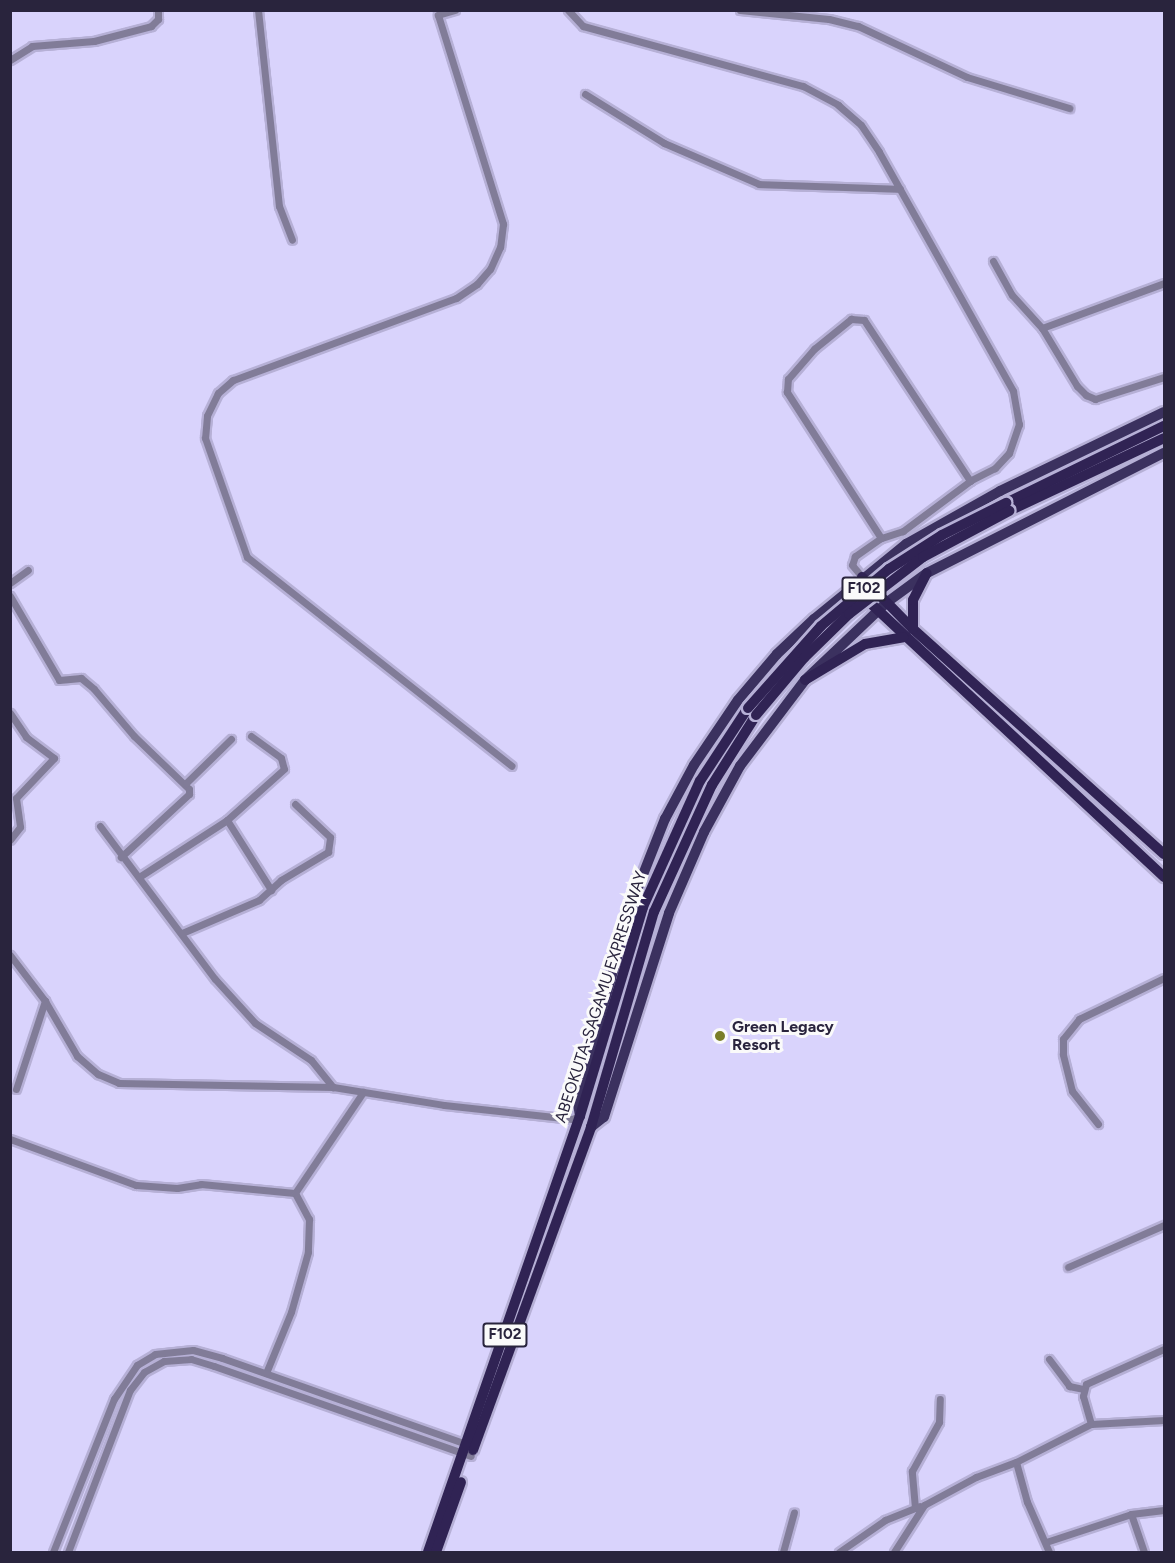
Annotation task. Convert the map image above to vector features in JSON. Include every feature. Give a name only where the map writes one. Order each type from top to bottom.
[{"type":"highway","name":"ABEOKUTA-SAGAMU EXPRESSWAY","points":[[436,1552],[580,1116],[643,907],[662,859],[700,781],[752,712],[804,658],[865,601],[923,557],[1007,507],[1164,426]]},
{"type":"highway","name":"ABEOKUTA-SAGAMU EXPRESSWAY","points":[[1007,507],[1164,438]]},
{"type":"highway","points":[[913,629],[913,600],[927,573]]},
{"type":"highway","points":[[862,577],[913,629],[1164,854]]},
{"type":"highway","points":[[852,586],[876,612],[1164,878]]},
{"type":"highway","points":[[805,680],[865,644],[903,637]]},
{"type":"highway","name":"ABEOKUTA-SAGAMU EXPRESSWAY","points":[[428,1552],[591,1127],[665,885],[712,785],[752,712]]},
{"type":"main road","points":[[580,1116],[577,1097],[618,948],[665,819],[694,765],[738,700],[777,654],[862,577],[934,526],[1164,412]]},
{"type":"main road","points":[[591,1127],[604,1117],[669,913],[704,832],[740,766],[805,680],[886,603],[927,573],[1164,453]]},
{"type":"street","points":[[10,60],[32,46],[94,41],[151,26],[158,19],[158,10]]},
{"type":"street","points":[[258,10],[279,206],[292,240]]},
{"type":"street","points":[[455,10],[438,15],[503,224],[500,247],[490,269],[477,284],[456,298],[232,380],[218,393],[207,416],[205,438],[247,557],[512,766]]},
{"type":"street","points":[[568,10],[583,26],[803,86],[826,96],[861,125],[900,189],[1008,382],[1019,410],[1016,438],[1009,453],[995,468],[970,480],[903,531],[881,538],[855,556],[852,564],[862,577]]},
{"type":"street","points":[[740,10],[829,19],[858,27],[967,77],[1069,108]]},
{"type":"street","points":[[585,94],[664,143],[759,184],[900,189]]},
{"type":"street","points":[[993,261],[1012,296],[1042,327],[1077,386],[1095,399],[1164,377]]},
{"type":"street","points":[[1042,327],[1164,283]]},
{"type":"street","points":[[881,538],[788,392],[788,379],[814,349],[851,319],[864,320],[970,480]]},
{"type":"street","points":[[10,583],[28,570]]},
{"type":"street","points":[[10,596],[59,680],[81,678],[186,783],[189,794],[121,857]]},
{"type":"street","points":[[10,713],[26,737],[54,758],[16,798],[20,827],[10,840]]},
{"type":"street","points":[[140,877],[227,820],[284,769],[281,758],[251,736]]},
{"type":"street","points":[[186,783],[231,739]]},
{"type":"street","points":[[182,933],[259,900],[281,880],[328,852],[331,845],[330,837],[295,804]]},
{"type":"street","points":[[227,820],[271,890]]},
{"type":"street","points":[[100,826],[121,857],[140,877],[215,979],[255,1023],[311,1060],[333,1087]]},
{"type":"street","points":[[10,954],[45,1001],[77,1056],[98,1074],[119,1083],[333,1087],[572,1119],[580,1116]]},
{"type":"street","points":[[1098,1124],[1072,1091],[1063,1054],[1064,1039],[1079,1019],[1164,978]]},
{"type":"street","points":[[16,1089],[45,1001]]},
{"type":"street","points":[[295,1193],[363,1092]]},
{"type":"street","points":[[10,1139],[136,1185],[177,1188],[201,1184],[295,1193]]},
{"type":"street","points":[[266,1373],[291,1312],[308,1252],[309,1219],[295,1193]]},
{"type":"street","points":[[1068,1268],[1164,1225]]},
{"type":"street","points":[[1049,1359],[1069,1386],[1083,1389],[1109,1373],[1164,1349]]},
{"type":"street","points":[[53,1552],[114,1399],[136,1365],[155,1354],[193,1350],[266,1373],[469,1450]]},
{"type":"street","points":[[68,1552],[130,1390],[144,1372],[164,1361],[191,1359],[469,1450]]},
{"type":"street","points":[[1083,1389],[1091,1424]]},
{"type":"street","points":[[915,1508],[912,1471],[939,1422],[940,1399]]},
{"type":"street","points":[[839,1552],[885,1520],[924,1505],[976,1477],[1016,1461],[1091,1424],[1164,1420]]},
{"type":"street","points":[[1016,1461],[1027,1502],[1049,1552]]},
{"type":"street","points":[[894,1552],[924,1505]]},
{"type":"street","points":[[1046,1542],[1131,1514],[1164,1510]]},
{"type":"street","points":[[783,1552],[794,1512]]},
{"type":"street","points":[[1131,1514],[1144,1552]]},
{"type":"place","name":"Green Legacy Resort","points":[[720,1036]]}]
